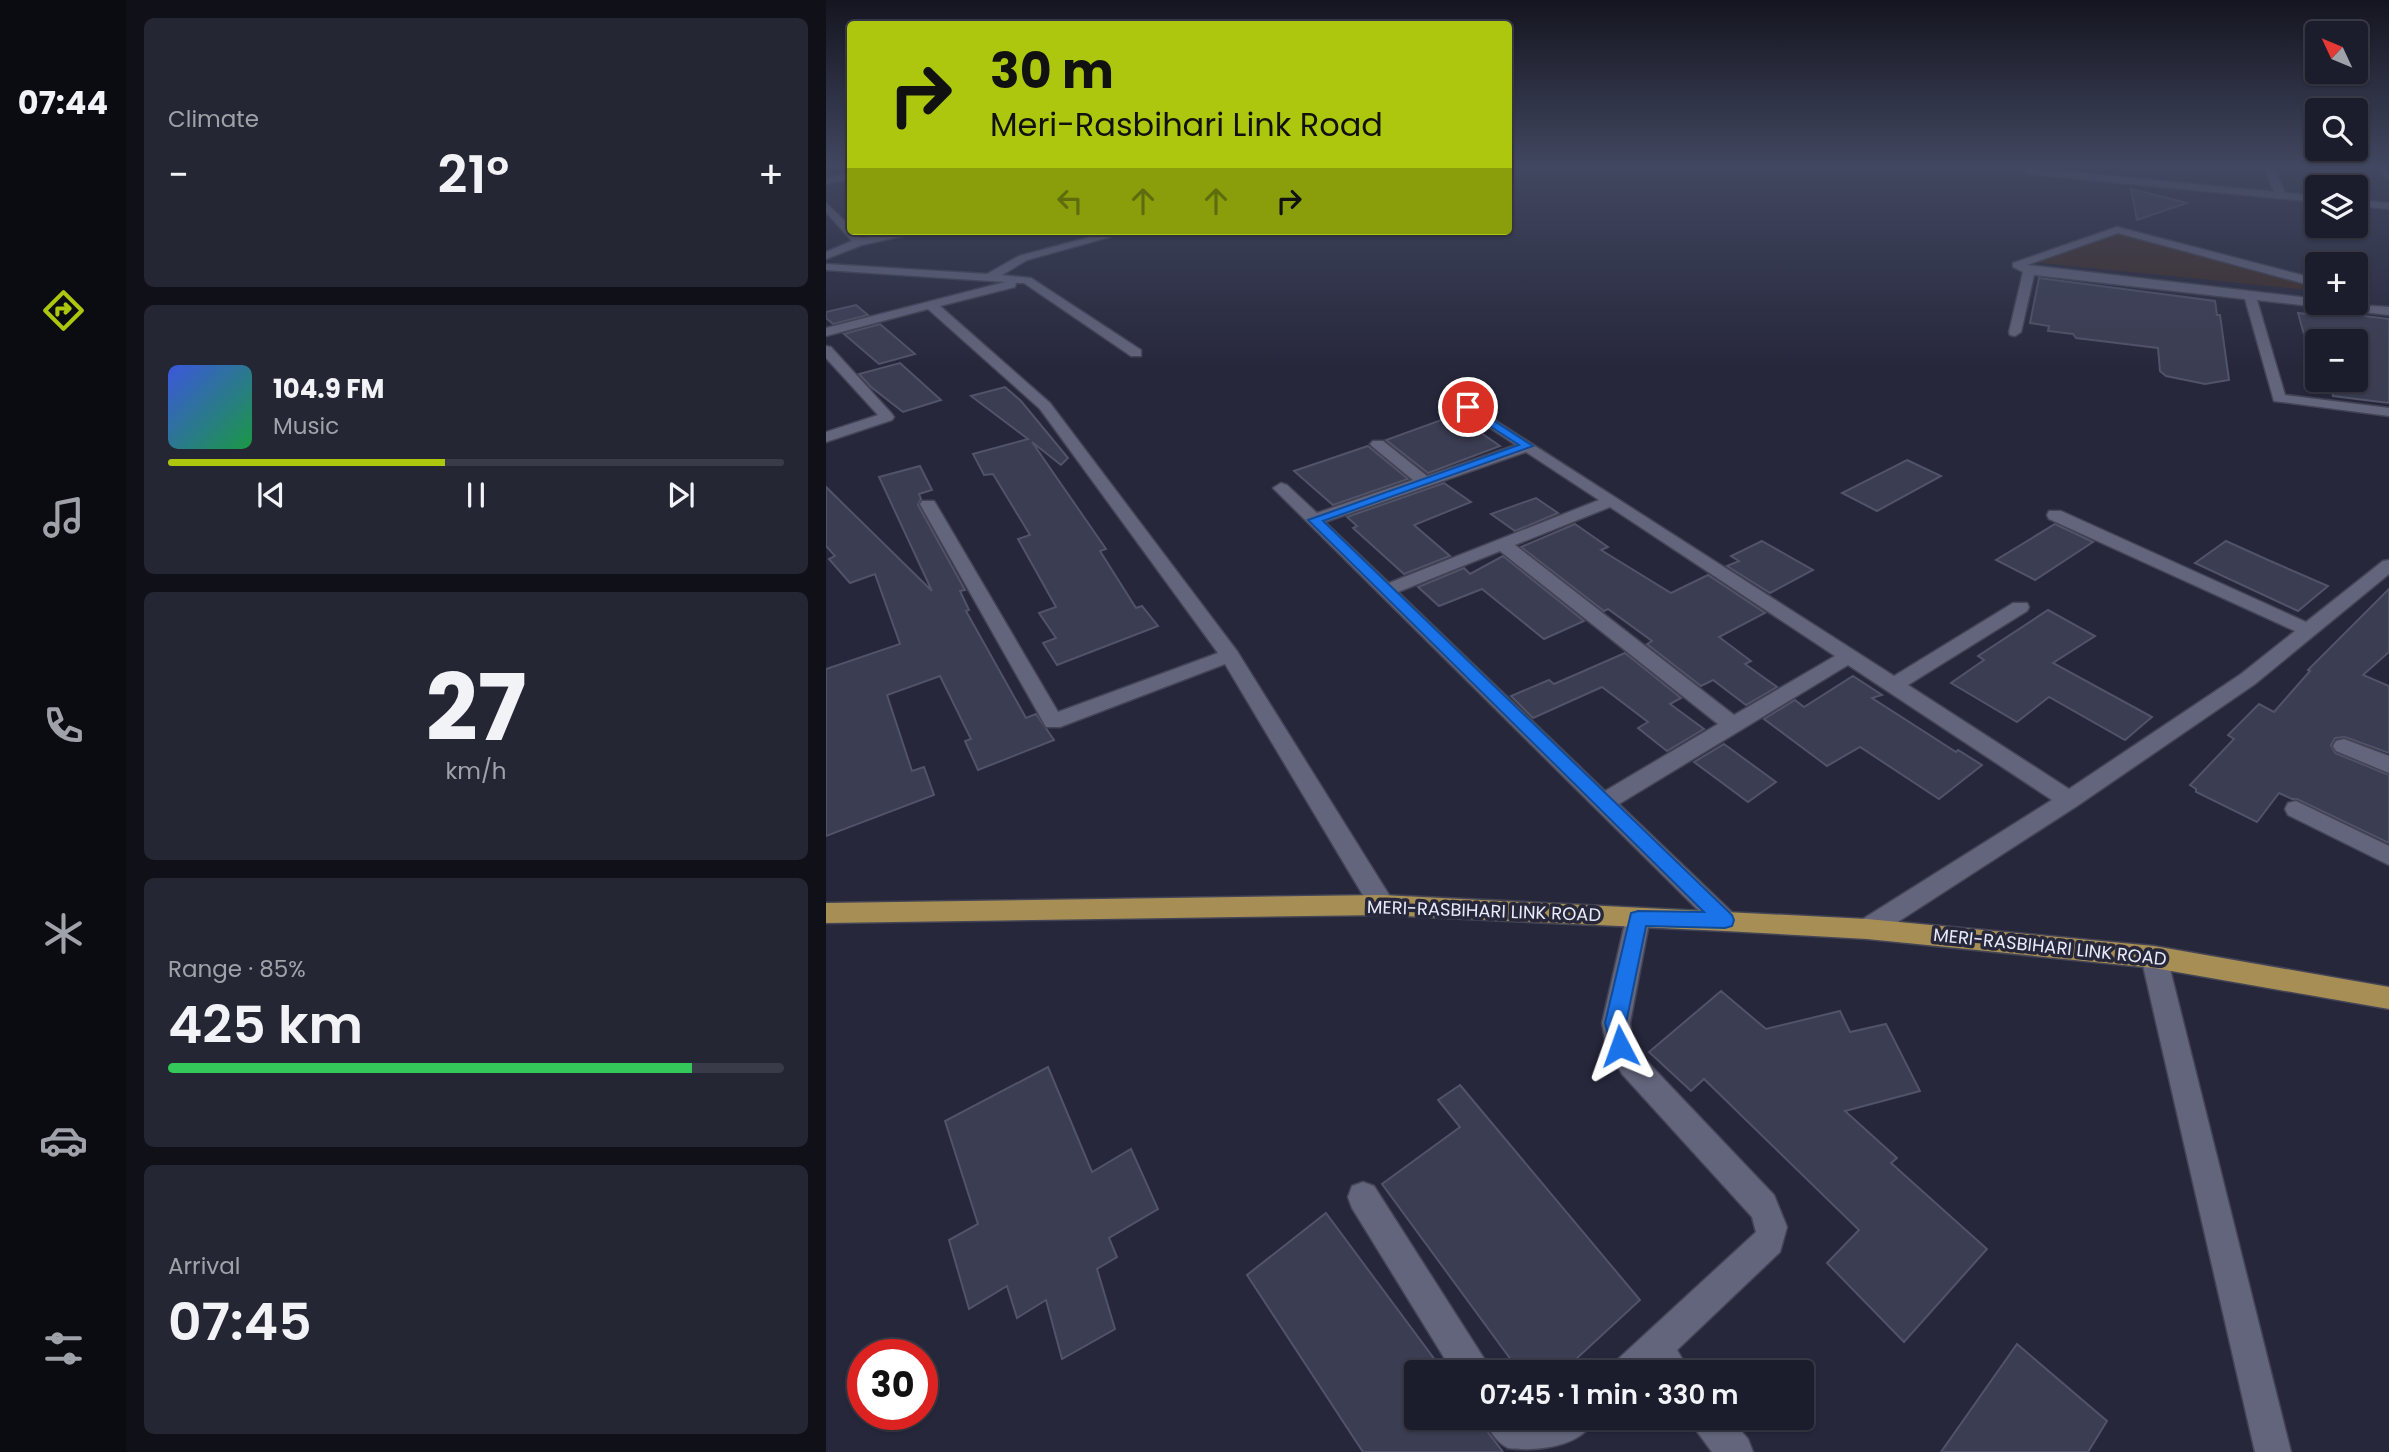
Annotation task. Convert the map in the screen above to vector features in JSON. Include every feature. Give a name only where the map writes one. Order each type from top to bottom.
[{"type":"main road","name":"MERI-RASBIHARI LINK ROAD","points":[[826,913],[1382,905],[1725,920],[1867,929],[2154,957],[2389,998]]},
{"type":"street","points":[[2106,234],[2017,265],[2029,271],[2389,312]]},
{"type":"street","points":[[2131,234],[2305,280]]},
{"type":"street","points":[[853,235],[859,242]]},
{"type":"street","points":[[826,256],[859,242],[897,235]]},
{"type":"street","points":[[991,276],[1023,258],[1111,235]]},
{"type":"street","points":[[826,267],[1027,280],[1136,353]]},
{"type":"street","points":[[2015,332],[2029,271]]},
{"type":"street","points":[[826,332],[1027,280]]},
{"type":"street","points":[[2250,296],[2279,398],[2389,412]]},
{"type":"street","points":[[2368,296],[2389,302]]},
{"type":"street","points":[[930,305],[1045,406],[1230,655],[1382,905]]},
{"type":"street","points":[[826,350],[887,417],[826,437]]},
{"type":"street","points":[[1468,407],[2069,800]]},
{"type":"street","points":[[1378,444],[1425,482]]},
{"type":"street","points":[[1314,520],[1528,446]]},
{"type":"street","points":[[1281,488],[1725,920]]},
{"type":"street","points":[[1387,590],[1611,501]]},
{"type":"street","points":[[928,504],[1053,722],[1230,655]]},
{"type":"street","points":[[2055,515],[2308,630]]},
{"type":"street","points":[[1503,544],[1733,725]]},
{"type":"street","points":[[1867,929],[2069,800],[2248,679],[2389,565]]},
{"type":"street","points":[[1893,685],[2020,607]]},
{"type":"street","points":[[1604,802],[1849,656]]},
{"type":"street","points":[[2344,746],[2389,765]]},
{"type":"street","points":[[2296,809],[2389,856]]},
{"type":"street","points":[[1638,918],[1615,1023],[1620,1046],[1632,1065],[1763,1206],[1773,1232],[1769,1241],[1664,1360]]},
{"type":"street","points":[[2154,957],[2274,1451]]},
{"type":"street","points":[[1363,1197],[1466,1360]]},
{"type":"street","points":[[1511,1430],[1527,1440],[1543,1440],[1562,1430]]},
{"type":"street","points":[[1718,1430],[1735,1452]]},
{"type":"shaded area","points":[[2106,234],[2131,234],[2305,281],[2305,290],[2023,261]]},
{"type":"building","points":[[2039,278],[2215,301],[2217,315],[2220,315],[2229,380],[2205,384],[2166,376],[2160,371],[2158,348],[2076,338],[2073,334],[2048,331],[2049,326],[2030,323]]},
{"type":"building","points":[[856,305],[868,315],[833,324],[826,318],[826,312]]},
{"type":"building","points":[[2298,313],[2389,319],[2389,403],[2333,396],[2332,392],[2368,392],[2368,329],[2305,329],[2305,338]]},
{"type":"building","points":[[880,324],[915,354],[879,364],[844,334]]},
{"type":"building","points":[[900,363],[941,400],[903,412],[859,374]]},
{"type":"building","points":[[1005,387],[1021,401],[1068,458],[1061,465],[1032,442],[1106,549],[1100,551],[1136,608],[1142,606],[1158,626],[1057,665],[1043,643],[1056,638],[1039,613],[1056,607],[1018,539],[1030,535],[993,474],[984,475],[973,454],[1028,439],[971,396]]},
{"type":"building","points":[[1455,415],[1500,446],[1428,473],[1386,440]]},
{"type":"building","points":[[1368,446],[1408,479],[1333,505],[1294,471]]},
{"type":"building","points":[[1907,460],[1941,476],[1877,511],[1842,493]]},
{"type":"building","points":[[920,466],[932,490],[919,494],[921,499],[918,505],[965,590],[960,591],[969,610],[966,611],[1026,718],[1036,714],[1054,740],[978,770],[965,741],[971,739],[940,676],[887,695],[912,771],[924,767],[934,795],[826,836],[826,669],[900,644],[875,574],[850,583],[829,559],[835,556],[826,546],[826,487],[932,591],[879,477]]},
{"type":"building","points":[[1444,483],[1471,502],[1414,525],[1450,556],[1404,574],[1353,528],[1357,526],[1347,517]]},
{"type":"building","points":[[1536,498],[1558,513],[1515,531],[1491,514]]},
{"type":"building","points":[[1575,524],[1608,547],[1601,550],[1671,593],[1708,575],[1765,613],[1719,637],[1751,661],[1745,664],[1777,687],[1746,705],[1713,680],[1701,686],[1647,644],[1652,641],[1608,609],[1604,611],[1521,547]]},
{"type":"building","points":[[2055,524],[2093,542],[2035,580],[1996,560]]},
{"type":"building","points":[[1762,541],[1813,570],[1770,593],[1727,566],[1739,561],[1731,556]]},
{"type":"building","points":[[2226,541],[2328,586],[2298,611],[2195,563]]},
{"type":"building","points":[[1503,556],[1584,621],[1544,639],[1482,589],[1439,606],[1418,587],[1464,568],[1470,574]]},
{"type":"building","points":[[2389,589],[2389,652],[2363,675],[2389,686],[2389,753],[2345,737],[2335,738],[2331,745],[2335,753],[2389,775],[2389,843],[2279,793],[2257,822],[2196,792],[2190,785],[2234,739],[2228,735],[2259,704],[2274,712],[2310,671],[2308,670]]},
{"type":"building","points":[[2048,610],[2095,636],[2053,663],[2152,717],[2125,740],[2049,697],[2017,722],[1951,683],[1984,660],[1978,656]]},
{"type":"building","points":[[1625,653],[1681,698],[1670,704],[1704,729],[1667,751],[1638,728],[1648,722],[1602,687],[1533,718],[1511,696],[1549,680],[1554,684]]},
{"type":"building","points":[[1853,676],[1882,695],[1872,698],[1956,752],[1958,750],[1982,765],[1939,799],[1860,747],[1827,766],[1764,719],[1795,700],[1804,707]]},
{"type":"building","points":[[1724,744],[1776,782],[1748,802],[1694,762]]},
{"type":"building","points":[[1721,991],[1766,1029],[1840,1011],[1850,1032],[1886,1024],[1920,1091],[1845,1111],[1897,1158],[1891,1163],[1987,1249],[1904,1342],[1827,1263],[1859,1230],[1704,1079],[1691,1091],[1649,1052]]},
{"type":"building","points":[[1048,1067],[1092,1172],[1131,1149],[1158,1209],[1109,1238],[1117,1257],[1097,1269],[1115,1329],[1062,1359],[1046,1300],[1017,1318],[1007,1286],[969,1309],[949,1240],[978,1224],[945,1121]]},
{"type":"building","points":[[1460,1085],[1640,1300],[1575,1360],[1511,1360],[1382,1184],[1460,1127],[1438,1100]]},
{"type":"building","points":[[1326,1213],[1435,1360],[1404,1360],[1404,1430],[1486,1430],[1503,1452],[1363,1452],[1247,1275]]},
{"type":"building","points":[[2017,1344],[2107,1421],[2088,1452],[1941,1452]]},
{"type":"route","points":[[1468,407],[1528,446],[1314,520],[1725,920],[1638,918],[1615,1023],[1620,1046]]}]
